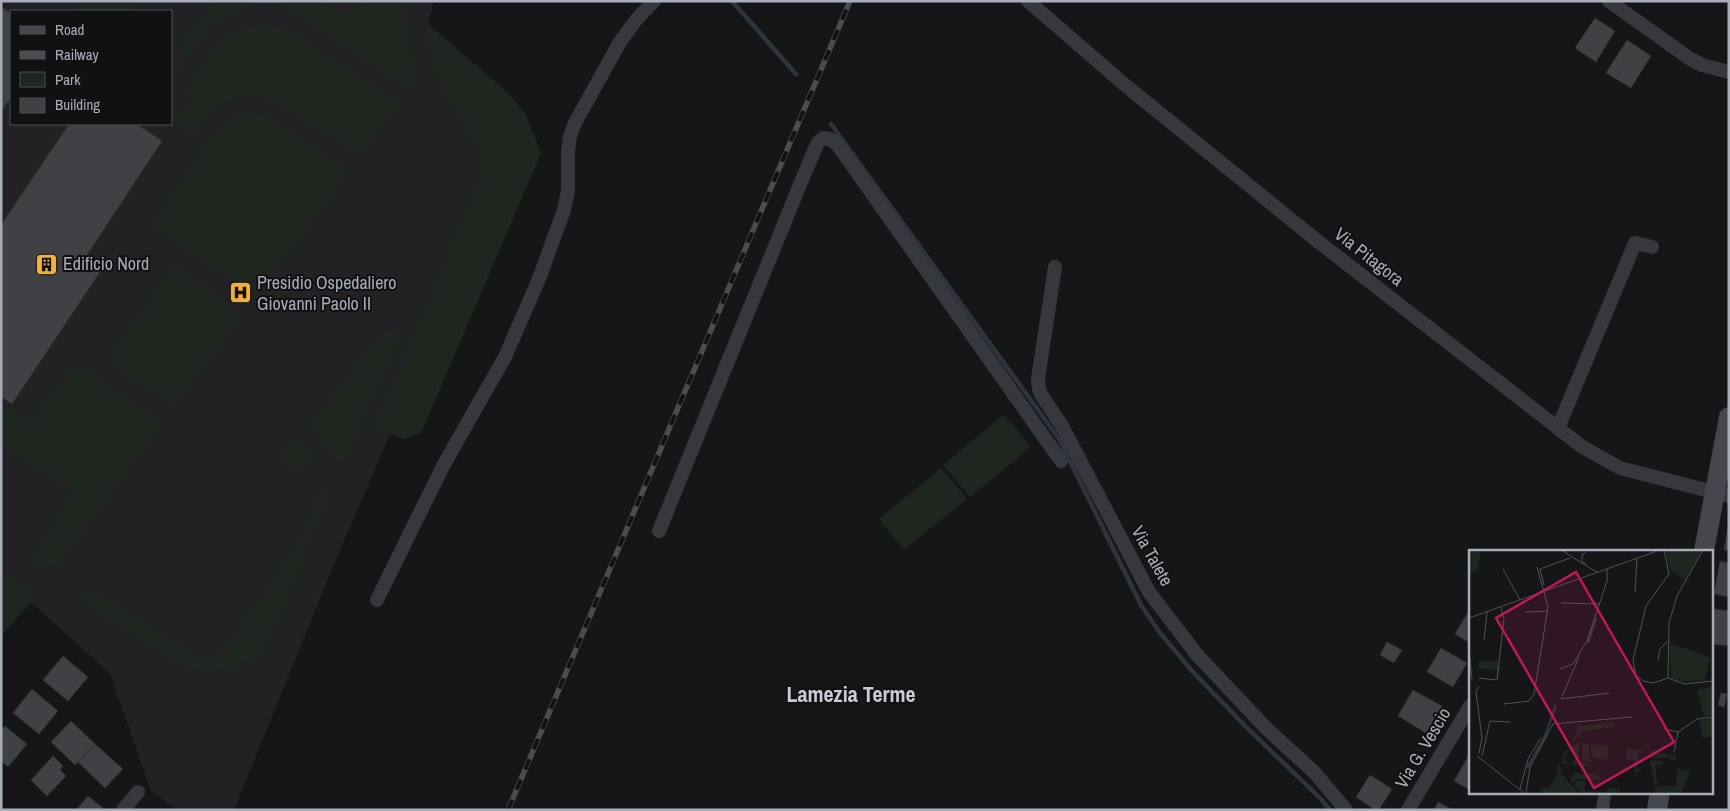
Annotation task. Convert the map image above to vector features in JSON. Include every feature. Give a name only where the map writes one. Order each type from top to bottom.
[{"type":"main road","points":[[1704,550],[1722,494],[1729,417]]},
{"type":"main road","points":[[1657,810],[1660,794]]},
{"type":"street","points":[[377,600],[443,466],[505,357],[539,279],[564,210],[568,191],[570,136],[576,121],[620,42],[636,20],[654,1]]},
{"type":"street","name":"Via Pitagora","points":[[1028,1],[1125,85],[1312,237],[1581,446],[1620,468],[1722,494]]},
{"type":"street","points":[[1609,1],[1689,58],[1702,65],[1729,72]]},
{"type":"street","points":[[659,531],[801,182],[818,142],[824,138],[830,139],[836,144],[1061,461]]},
{"type":"street","points":[[1558,428],[1634,243],[1652,247]]},
{"type":"street","points":[[1020,403],[1039,389],[1038,380],[1055,267]]},
{"type":"street","name":"Via Talete","points":[[1039,389],[1062,426],[1149,592],[1198,656],[1267,729],[1315,773],[1346,810]]},
{"type":"street","name":"Via G. Vescio","points":[[1408,810],[1469,708]]},
{"type":"street","points":[[123,810],[138,792]]},
{"type":"shaded area","name":"Presidio Ospedaliero Giovanni Paolo II","points":[[1,1],[434,1],[428,24],[506,91],[525,113],[541,153],[421,433],[404,439],[390,434],[334,564],[234,810],[178,810],[151,791],[110,674],[31,602],[1,636]]},
{"type":"green space","points":[[80,1],[137,1],[131,10],[74,10]]},
{"type":"green space","points":[[214,1],[315,1],[338,10],[359,7],[372,1],[406,1],[403,21],[404,34],[415,80],[414,84],[405,85],[296,12],[284,6],[273,5],[254,6],[226,14],[211,24],[200,36],[172,77],[172,63]]},
{"type":"green space","points":[[427,23],[506,91],[525,113],[541,153],[421,433],[404,439],[375,429],[480,185],[486,166],[479,143],[459,113],[442,81],[431,47]]},
{"type":"green space","points":[[257,26],[276,27],[291,32],[398,103],[360,154],[276,101],[257,95],[235,97],[211,109],[192,133],[176,124],[194,97],[187,91],[222,42],[239,32]]},
{"type":"green space","points":[[243,114],[258,115],[272,120],[347,171],[257,295],[154,227],[200,155],[220,128],[228,121]]},
{"type":"green space","points":[[174,267],[242,314],[174,404],[110,362]]},
{"type":"green space","points":[[385,331],[398,333],[343,462],[337,460],[314,423]]},
{"type":"green space","points":[[77,365],[160,424],[57,564],[41,569],[32,563],[76,492],[1,444],[1,405],[33,423]]},
{"type":"green space","points":[[1004,414],[1031,447],[970,497],[943,465]]},
{"type":"green space","points":[[297,438],[312,460],[310,465],[282,465],[280,462]]},
{"type":"green space","points":[[941,468],[967,499],[904,550],[879,519]]},
{"type":"green space","points":[[323,491],[328,493],[268,639],[257,655],[235,666],[211,672],[190,668],[88,605],[83,595],[87,588],[196,657],[216,657],[227,650],[298,547]]},
{"type":"green space","points":[[1,574],[26,588],[31,602],[1,636]]},
{"type":"building","points":[[1,7],[10,12],[10,98],[1,112]]},
{"type":"building","points":[[1595,18],[1615,31],[1596,62],[1575,48]]},
{"type":"building","points":[[1627,40],[1651,56],[1631,88],[1606,73]]},
{"type":"building","name":"Edificio Nord","points":[[68,125],[138,125],[162,141],[85,258],[102,269],[12,404],[1,397],[1,225]]},
{"type":"building","points":[[1729,520],[1729,551],[1724,550]]},
{"type":"building","points":[[1720,561],[1729,563],[1729,597],[1714,594]]},
{"type":"building","points":[[1714,609],[1729,611],[1729,646],[1712,644]]},
{"type":"building","points":[[1469,611],[1469,642],[1455,634]]},
{"type":"building","points":[[1387,642],[1402,650],[1394,663],[1380,655]]},
{"type":"building","points":[[1441,648],[1467,663],[1453,687],[1427,672]]},
{"type":"building","points":[[63,656],[88,677],[68,701],[43,680]]},
{"type":"building","points":[[32,689],[58,711],[39,734],[13,713]]},
{"type":"building","points":[[1413,690],[1442,706],[1426,733],[1398,716]]},
{"type":"building","points":[[1721,693],[1727,694],[1724,707],[1718,705]]},
{"type":"building","points":[[71,721],[95,744],[75,765],[51,742]]},
{"type":"building","points":[[5,726],[27,744],[8,767],[1,761],[1,730]]},
{"type":"building","points":[[95,744],[123,769],[105,788],[78,762]]},
{"type":"building","points":[[1469,755],[1469,789],[1454,781]]},
{"type":"building","points":[[53,756],[63,766],[60,770],[66,776],[47,796],[31,780]]},
{"type":"building","points":[[1370,775],[1392,789],[1379,810],[1375,810],[1356,797]]},
{"type":"building","points":[[1599,794],[1611,794],[1609,810],[1596,810]]},
{"type":"building","points":[[88,796],[103,808],[101,810],[76,810]]},
{"type":"building","points":[[1438,802],[1453,810],[1434,810]]},
{"type":"waterway","points":[[732,1],[796,74]]},
{"type":"waterway","points":[[831,124],[1059,439],[1141,605],[1160,633],[1193,672],[1330,810]]},
{"type":"railway","points":[[508,810],[850,1]]},
{"type":"place","name":"Edificio Nord","points":[[47,264]]},
{"type":"place","name":"Presidio Ospedaliero Giovanni Paolo II","points":[[241,293]]},
{"type":"district","name":"Lamezia Terme","points":[[851,694]]}]
